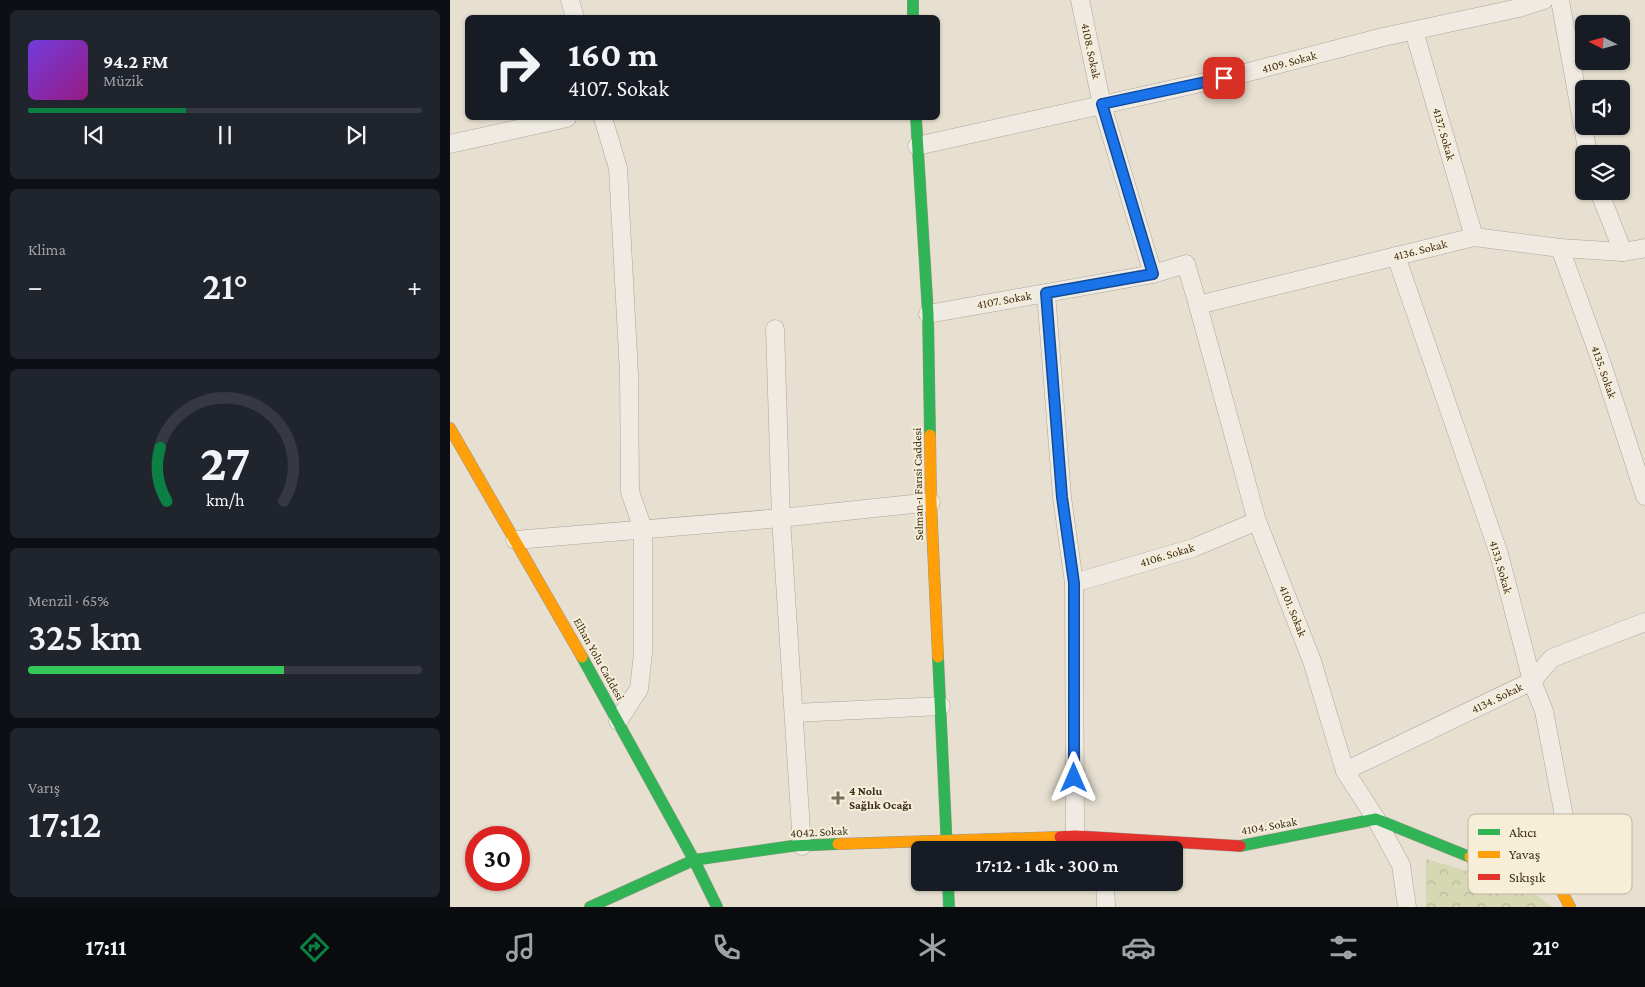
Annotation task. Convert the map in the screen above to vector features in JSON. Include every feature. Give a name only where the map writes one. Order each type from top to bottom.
[{"type":"street","points":[[570,0],[574,15]]},
{"type":"street","points":[[913,0],[913,15]]},
{"type":"street","name":"4108. Sokak","points":[[1080,0],[1102,104],[1153,274]]},
{"type":"street","name":"4109. Sokak","points":[[917,146],[1241,74],[1414,31],[1519,8],[1544,0]]},
{"type":"street","points":[[1560,0],[1586,145]]},
{"type":"street","name":"4137. Sokak","points":[[1414,31],[1474,237]]},
{"type":"street","points":[[450,144],[558,120]]},
{"type":"street","points":[[604,120],[618,168],[630,374],[630,492],[643,529],[643,653],[639,689],[618,722]]},
{"type":"street","name":"Selman-ı Farısi Caddesi","points":[[916,120],[928,314],[931,502],[947,841]]},
{"type":"street","points":[[1603,200],[1623,252]]},
{"type":"street","name":"4136. Sokak","points":[[1198,305],[1474,237],[1560,248],[1623,252],[1645,248]]},
{"type":"street","name":"4135. Sokak","points":[[1560,248],[1602,364],[1645,496]]},
{"type":"street","name":"4133. Sokak","points":[[1396,256],[1499,554],[1532,681],[1544,711],[1564,814]]},
{"type":"street","name":"4107. Sokak","points":[[928,314],[1153,274],[1186,264],[1198,305]]},
{"type":"street","points":[[1046,293],[1062,497],[1074,583],[1075,836]]},
{"type":"street","name":"4101. Sokak","points":[[1198,305],[1257,521],[1312,661],[1345,770],[1376,819],[1401,865],[1407,907]]},
{"type":"street","points":[[775,329],[781,518],[802,846]]},
{"type":"street","name":"Elhan Yolu Caddesi","points":[[450,428],[618,722],[694,860],[717,907]]},
{"type":"street","points":[[515,540],[781,518],[931,502]]},
{"type":"street","name":"4106. Sokak","points":[[1074,583],[1193,548],[1257,521]]},
{"type":"street","name":"4134. Sokak","points":[[1345,770],[1532,681],[1552,658],[1645,622]]},
{"type":"street","points":[[794,713],[941,706]]},
{"type":"street","points":[[1376,819],[1468,856]]},
{"type":"street","name":"4104. Sokak","points":[[1183,845],[1245,846],[1376,819]]},
{"type":"street","name":"4104. Sokak","points":[[1004,841],[1075,836],[1096,841]]},
{"type":"street","name":"4042. Sokak","points":[[590,907],[694,860],[802,846],[911,845]]},
{"type":"street","points":[[948,891],[949,907]]},
{"type":"street","points":[[1106,891],[1106,907]]},
{"type":"street","points":[[1563,894],[1570,907]]},
{"type":"green space","points":[[1426,859],[1468,871],[1468,894],[1535,894],[1553,907],[1426,907]]},
{"type":"traffic: fast","points":[[913,0],[913,15]]},
{"type":"traffic: fast","points":[[916,120],[928,314],[930,435]]},
{"type":"traffic: fast","points":[[582,657],[694,860],[717,907]]},
{"type":"traffic: fast","points":[[938,657],[947,841]]},
{"type":"traffic: fast","points":[[1240,846],[1376,819],[1468,856]]},
{"type":"traffic: fast","points":[[590,907],[694,860],[792,846],[838,844]]},
{"type":"traffic: fast","points":[[948,891],[949,907]]},
{"type":"traffic: slow","points":[[450,428],[582,657]]},
{"type":"traffic: slow","points":[[930,435],[938,657]]},
{"type":"traffic: slow","points":[[838,844],[1060,837]]},
{"type":"traffic: slow","points":[[1563,894],[1570,907]]},
{"type":"traffic: jam","points":[[1060,837],[1075,836],[1240,846]]},
{"type":"place","name":"4 Nolu Sağlık Ocağı","points":[[838,798]]},
{"type":"route","points":[[1074,778],[1074,583],[1062,497],[1046,293],[1153,274],[1102,104],[1224,78]]}]
